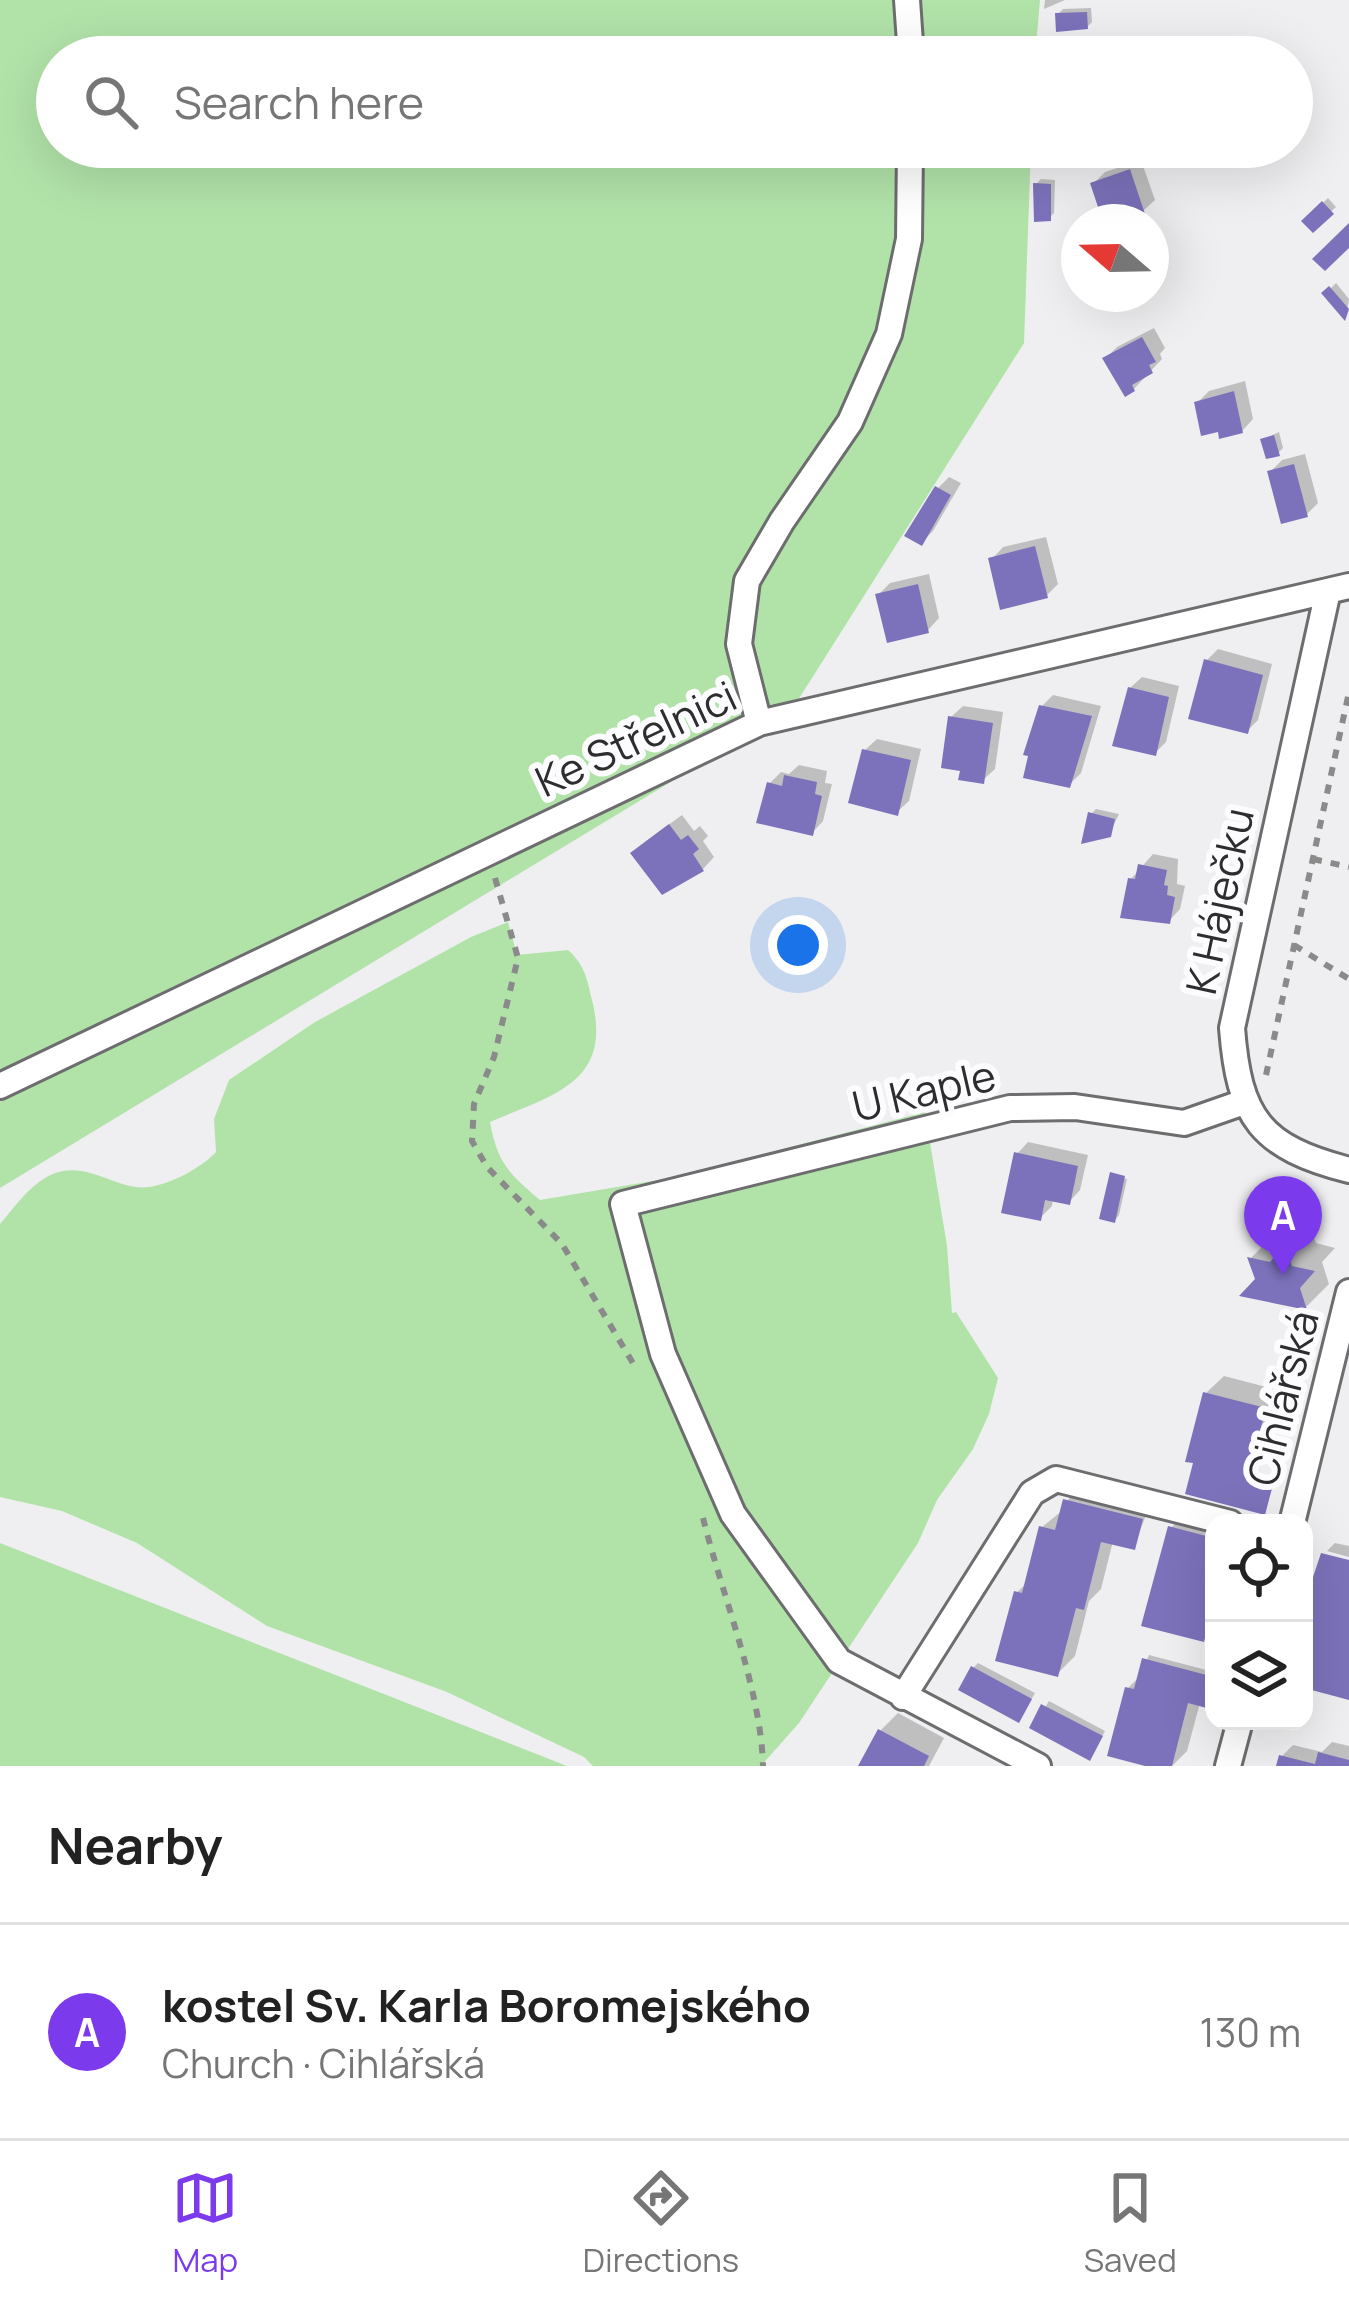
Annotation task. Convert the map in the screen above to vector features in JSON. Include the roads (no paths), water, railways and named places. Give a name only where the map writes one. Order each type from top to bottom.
[{"type":"street","points":[[907,0],[910,36]]},
{"type":"street","points":[[759,722],[739,644],[747,581],[782,520],[850,422],[889,334],[909,239],[910,168]]},
{"type":"street","name":"Ke Střelnici","points":[[0,1086],[759,722],[1338,589]]},
{"type":"street","name":"K Háječku","points":[[1254,1096],[1235,1072],[1232,1028],[1338,589]]},
{"type":"street","points":[[1254,1096],[1266,1133],[1293,1150],[1349,1170]]},
{"type":"street","name":"U Kaple","points":[[903,1697],[839,1661],[733,1514],[663,1354],[623,1204],[1010,1108],[1075,1107],[1184,1123],[1254,1096]]},
{"type":"street","name":"Cihlářská","points":[[1294,1514],[1349,1292]]},
{"type":"street","points":[[1038,1766],[903,1697],[1032,1493],[1056,1479],[1205,1517]]},
{"type":"street","points":[[1228,1766],[1238,1730]]},
{"type":"place","name":"kostel Sv. Karla Boromejského","points":[[1283,1275]]}]
